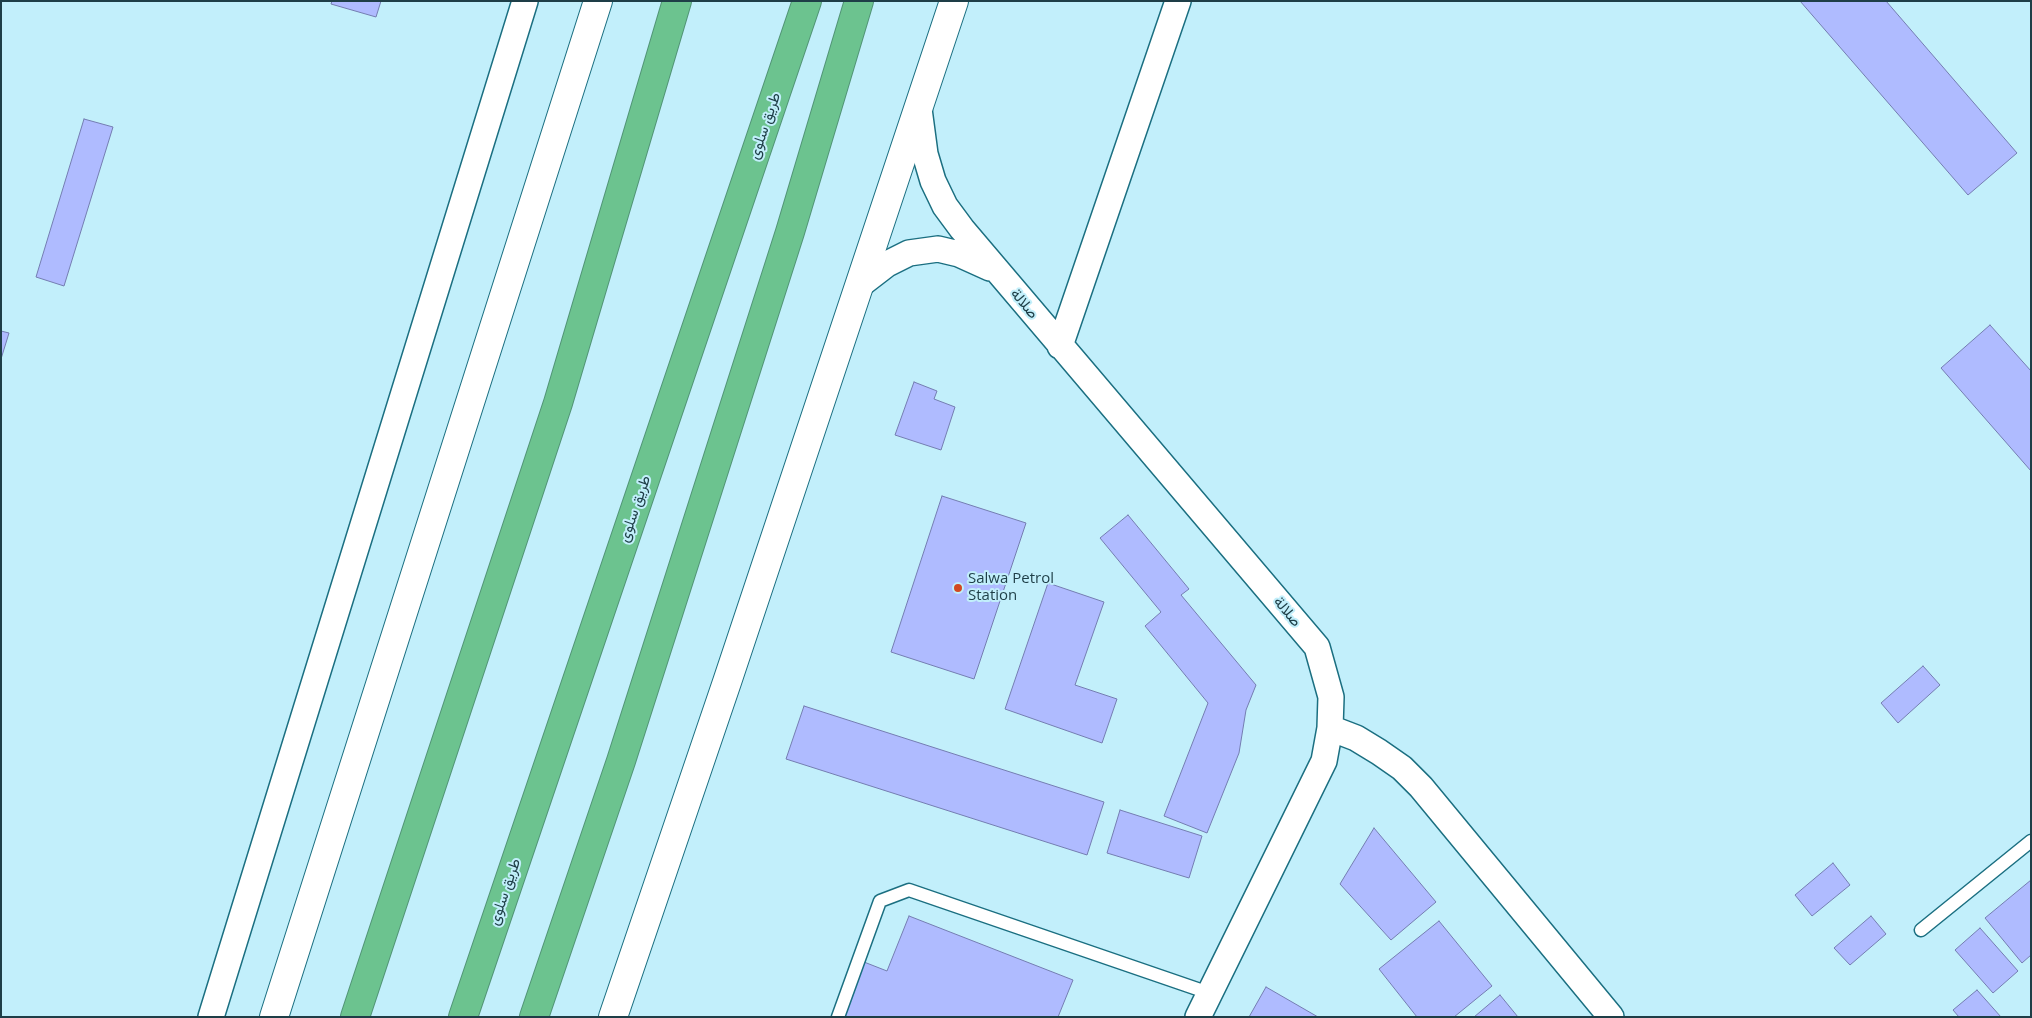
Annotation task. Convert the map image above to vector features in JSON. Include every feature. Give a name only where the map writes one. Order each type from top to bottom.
[{"type":"highway","points":[[355,1017],[558,403],[676,1]]},
{"type":"highway","name":"طريق سلوى","points":[[462,1017],[808,1]]},
{"type":"highway","points":[[534,1017],[636,714],[790,232],[859,1]]},
{"type":"main road","points":[[274,1017],[598,1]]},
{"type":"main road","points":[[613,1017],[861,284],[954,1]]},
{"type":"street","points":[[211,1017],[525,1]]},
{"type":"street","points":[[1060,346],[1178,1]]},
{"type":"street","name":"صلالة","points":[[919,109],[925,154],[933,180],[946,206],[962,229],[1317,647],[1331,697],[1330,728],[1324,761],[1198,1017]]},
{"type":"street","name":"صلالة","points":[[861,284],[888,264],[909,253],[938,249],[960,254],[997,271]]},
{"type":"street","points":[[1330,728],[1356,738],[1379,752],[1402,768],[1421,787],[1611,1017]]},
{"type":"lane","points":[[511,1],[518,25]]},
{"type":"lane","points":[[1921,930],[2031,841]]},
{"type":"lane","points":[[838,1017],[880,901],[909,890],[1210,993]]},
{"type":"building","points":[[332,1],[381,1],[376,17],[331,4]]},
{"type":"building","points":[[1800,1],[1886,1],[2017,153],[1968,195]]},
{"type":"building","points":[[84,119],[113,127],[64,286],[36,277]]},
{"type":"building","points":[[1990,325],[2031,371],[2031,471],[1941,368]]},
{"type":"building","points":[[1,331],[9,333],[1,359]]},
{"type":"building","points":[[914,382],[937,391],[934,399],[955,407],[941,450],[895,435]]},
{"type":"building","name":"Salwa Petrol Station","points":[[942,496],[1026,523],[974,679],[891,652]]},
{"type":"building","points":[[1128,515],[1189,589],[1181,595],[1256,685],[1246,710],[1239,753],[1207,833],[1164,816],[1208,703],[1145,626],[1161,612],[1100,538]]},
{"type":"building","points":[[1048,583],[1104,602],[1075,685],[1117,699],[1102,743],[1005,709]]},
{"type":"building","points":[[1923,666],[1940,685],[1898,723],[1881,703]]},
{"type":"building","points":[[804,706],[1104,802],[1087,855],[786,759]]},
{"type":"building","points":[[1120,810],[1202,836],[1189,878],[1107,853]]},
{"type":"building","points":[[1374,828],[1436,902],[1391,940],[1340,884]]},
{"type":"building","points":[[1833,863],[1850,885],[1812,916],[1795,895]]},
{"type":"building","points":[[2031,880],[2031,955],[2022,963],[1985,918]]},
{"type":"building","points":[[909,916],[1073,980],[1058,1017],[842,1017],[864,962],[887,971]]},
{"type":"building","points":[[1871,916],[1886,934],[1850,965],[1834,948]]},
{"type":"building","points":[[1439,921],[1492,986],[1454,1017],[1417,1017],[1379,969]]},
{"type":"building","points":[[1980,928],[2018,971],[1993,993],[1955,950]]},
{"type":"building","points":[[1266,987],[1318,1017],[1249,1017]]},
{"type":"building","points":[[1977,990],[2001,1017],[1959,1017],[1953,1010]]},
{"type":"building","points":[[1500,995],[1518,1017],[1474,1017]]},
{"type":"place","name":"Salwa Petrol Station","points":[[958,588]]}]
